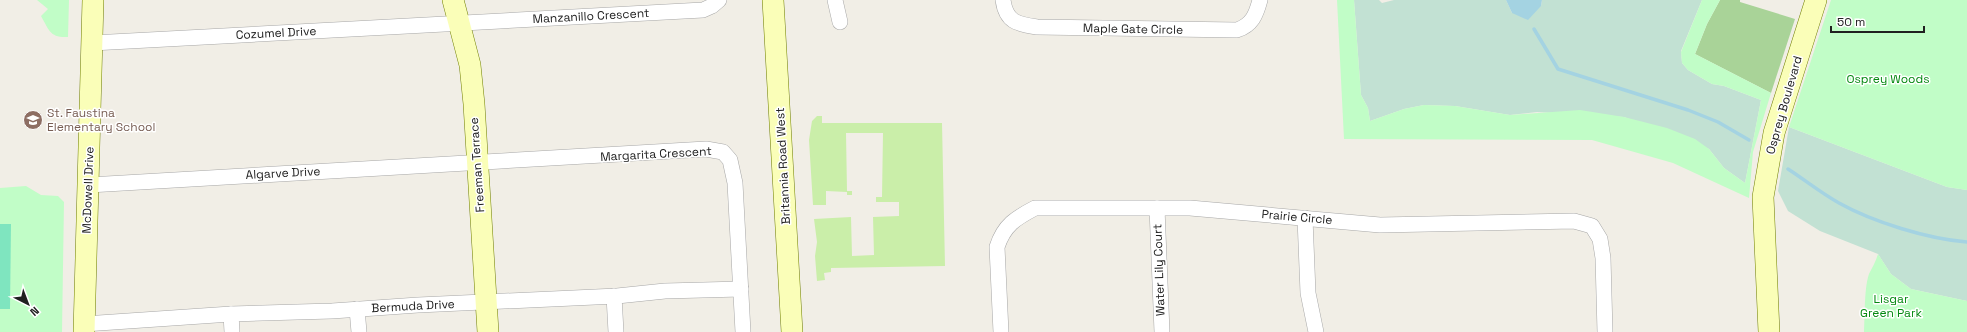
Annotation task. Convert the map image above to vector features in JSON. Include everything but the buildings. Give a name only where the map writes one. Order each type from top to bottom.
[{"type":"street","name":"McDowell Drive","points":[[84,328],[93,0]]},
{"type":"street","name":"Freeman Terrace","points":[[453,0],[470,65],[478,162],[485,303],[488,332]]},
{"type":"street","name":"Manzanillo Crescent","points":[[459,22],[703,10],[712,6],[719,0]]},
{"type":"street","name":"Britannia Road West","points":[[773,0],[792,332]]},
{"type":"street","points":[[835,0],[840,22]]},
{"type":"street","name":"Maple Gate Circle","points":[[1003,0],[1004,9],[1010,19],[1020,25],[1037,27],[1237,30],[1246,27],[1256,16],[1260,0]]},
{"type":"street","name":"Osprey Boulevard","points":[[1769,332],[1763,197],[1774,133],[1816,0]]},
{"type":"street","name":"Cozumel Drive","points":[[92,43],[459,22]]},
{"type":"street","name":"Margarita Crescent","points":[[478,162],[706,149],[723,152],[730,160],[733,170],[736,199],[743,332]]},
{"type":"street","name":"Algarve Drive","points":[[89,185],[478,162]]},
{"type":"street","name":"Prairie Circle","points":[[1001,332],[997,247],[1001,236],[1015,219],[1036,208],[1190,208],[1380,225],[1574,222],[1592,226],[1600,239],[1602,251],[1605,332]]},
{"type":"street","name":"Water Lily Court","points":[[1157,208],[1162,332]]},
{"type":"street","points":[[1305,218],[1308,293],[1311,314],[1316,332]]},
{"type":"street","name":"Bermuda Drive","points":[[84,328],[231,314],[237,315],[485,303],[614,296],[664,291],[741,288]]},
{"type":"street","points":[[614,296],[616,332]]},
{"type":"street","points":[[357,309],[359,332]]},
{"type":"street","points":[[231,314],[232,332]]},
{"type":"green space","points":[[37,0],[69,0],[68,37],[57,36],[48,29],[41,16],[48,9]]},
{"type":"green space","points":[[1337,0],[1354,0],[1361,95],[1368,108],[1370,121],[1404,109],[1424,105],[1455,106],[1510,115],[1580,110],[1624,117],[1667,128],[1695,139],[1709,149],[1724,168],[1745,183],[1761,100],[1724,86],[1712,84],[1688,70],[1682,63],[1681,52],[1702,0],[1720,0],[1707,24],[1695,54],[1771,93],[1753,152],[1749,198],[1673,163],[1592,140],[1344,139]]},
{"type":"green space","points":[[1354,0],[1379,0],[1382,3],[1394,0],[1506,0],[1512,13],[1541,6],[1542,0],[1702,0],[1681,51],[1682,63],[1688,70],[1712,84],[1724,86],[1761,100],[1745,183],[1724,168],[1709,149],[1624,117],[1537,112],[1510,115],[1455,106],[1424,105],[1404,109],[1370,121],[1368,108],[1361,95]]},
{"type":"green space","points":[[1720,0],[1740,0],[1740,2],[1795,19],[1771,93],[1695,54],[1707,24]]},
{"type":"green space","name":"Osprey Woods","points":[[1831,0],[1967,0],[1967,190],[1947,187],[1789,127]]},
{"type":"green space","points":[[817,116],[822,116],[822,123],[942,123],[945,266],[831,268],[831,272],[824,273],[825,280],[817,281],[815,256],[817,242],[814,219],[851,217],[852,256],[874,255],[873,217],[899,216],[899,202],[876,202],[876,197],[882,197],[883,133],[846,133],[847,191],[852,191],[852,195],[847,195],[847,192],[826,191],[826,205],[813,205],[809,140],[812,121]]},
{"type":"green space","points":[[1789,127],[1947,187],[1967,190],[1967,301],[1911,289],[1891,274],[1878,254],[1820,231],[1788,211],[1778,191]]},
{"type":"green space","points":[[26,186],[41,195],[58,196],[64,202],[62,332],[0,332],[0,188]]},
{"type":"green space","points":[[0,224],[11,224],[10,309],[0,309]]},
{"type":"green space","name":"Lisgar Green Park","points":[[1878,254],[1891,274],[1911,289],[1967,301],[1967,332],[1864,332],[1867,280]]},
{"type":"water","points":[[1506,0],[1542,0],[1541,6],[1528,20],[1512,13]]},
{"type":"waterway","points":[[1534,29],[1558,69],[1688,110],[1718,122],[1749,140]]},
{"type":"waterway","points":[[1788,169],[1832,199],[1868,217],[1918,233],[1967,242]]},
{"type":"place","name":"St. Faustina Elementary School","points":[[33,120]]}]
